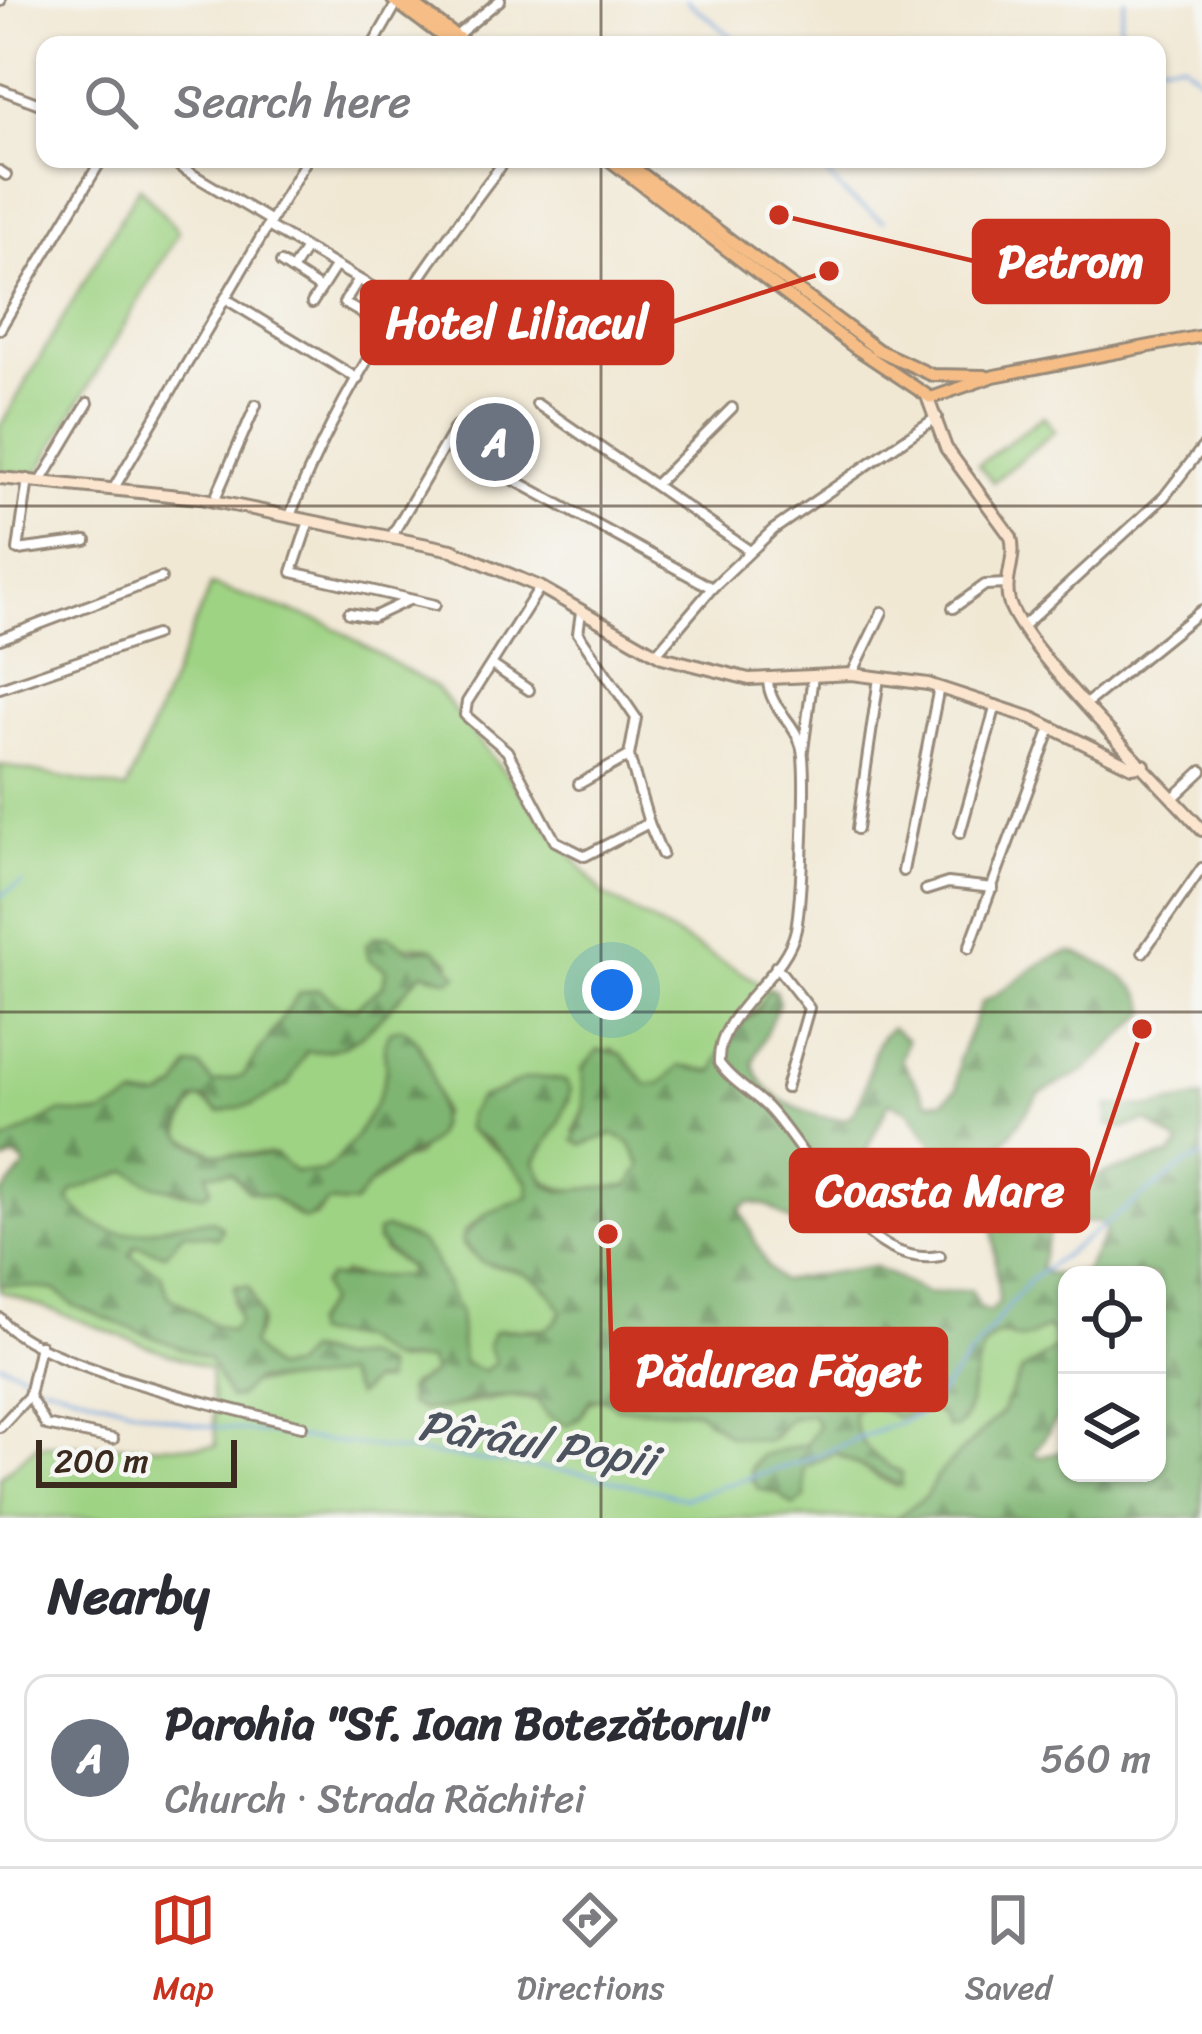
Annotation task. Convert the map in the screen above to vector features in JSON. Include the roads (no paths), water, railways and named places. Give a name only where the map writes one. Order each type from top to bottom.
[{"type":"main road","points":[[400,1],[449,36]]},
{"type":"main road","points":[[620,168],[853,346],[926,394],[945,393],[994,376],[1202,336]]},
{"type":"main road","points":[[634,168],[858,338],[935,375],[994,376]]},
{"type":"main road","points":[[926,394],[925,380],[935,375]]},
{"type":"main road","points":[[935,375],[945,393]]},
{"type":"street","points":[[460,36],[500,0]]},
{"type":"street","points":[[379,36],[400,1]]},
{"type":"street","points":[[0,89],[36,103]]},
{"type":"street","points":[[0,329],[97,168]]},
{"type":"street","points":[[181,168],[305,250],[401,304]]},
{"type":"street","points":[[114,488],[302,168]]},
{"type":"street","points":[[290,516],[319,443],[401,304],[499,168]]},
{"type":"street","points":[[292,270],[305,250]]},
{"type":"street","points":[[280,263],[321,289]]},
{"type":"street","points":[[312,303],[334,267]]},
{"type":"street","points":[[358,280],[344,303],[387,328]]},
{"type":"street","points":[[231,302],[358,379]]},
{"type":"street","points":[[656,654],[749,551],[938,416],[945,393]]},
{"type":"street","points":[[926,394],[938,416],[946,448],[1011,537],[1007,584],[1011,607],[1023,626],[1202,830]]},
{"type":"street","points":[[86,541],[18,550],[35,480],[88,403]]},
{"type":"street","points":[[537,404],[749,551]]},
{"type":"street","points":[[214,501],[256,405]]},
{"type":"street","points":[[655,485],[732,408]]},
{"type":"street","points":[[391,537],[455,427]]},
{"type":"street","points":[[1023,626],[1164,496],[1202,448]]},
{"type":"street","points":[[496,470],[712,588]]},
{"type":"street","points":[[0,478],[214,501],[457,552],[540,587],[656,654],[768,680],[852,674],[939,687],[1052,727],[1132,767],[1144,765]]},
{"type":"street","points":[[310,520],[292,572],[435,605]]},
{"type":"street","points":[[0,639],[161,578]]},
{"type":"street","points":[[952,608],[986,585],[1007,584]]},
{"type":"street","points":[[540,587],[467,702],[466,718],[507,751],[555,841],[570,854],[592,856],[649,823]]},
{"type":"street","points":[[349,614],[374,617],[412,599]]},
{"type":"street","points":[[1087,703],[1202,610]]},
{"type":"street","points":[[580,612],[578,633],[636,718],[629,756],[662,854]]},
{"type":"street","points":[[852,674],[882,612]]},
{"type":"street","points":[[0,688],[155,635]]},
{"type":"street","points":[[492,665],[529,690]]},
{"type":"street","points":[[813,676],[802,752],[797,925],[718,1055],[722,1069],[766,1106],[820,1171],[848,1218],[906,1256],[919,1261],[940,1256]]},
{"type":"street","points":[[857,829],[879,676]]},
{"type":"street","points":[[768,680],[772,703],[802,752]]},
{"type":"street","points":[[903,871],[939,687]]},
{"type":"street","points":[[968,787],[995,707]]},
{"type":"street","points":[[960,832],[995,707]]},
{"type":"street","points":[[969,948],[1052,727]]},
{"type":"street","points":[[579,784],[629,756]]},
{"type":"street","points":[[1173,798],[1202,771]]},
{"type":"street","points":[[1143,952],[1202,868]]},
{"type":"street","points":[[926,890],[948,883],[993,888]]},
{"type":"street","points":[[776,966],[808,1008],[786,1088]]},
{"type":"street","points":[[0,1318],[40,1345],[132,1381],[302,1426]]},
{"type":"street","points":[[0,1427],[29,1396],[40,1345]]},
{"type":"street","points":[[29,1396],[46,1425],[113,1439]]},
{"type":"waterway","points":[[686,0],[732,36]]},
{"type":"waterway","points":[[1123,36],[1125,0]]},
{"type":"waterway","points":[[1166,63],[1182,62],[1202,79]]},
{"type":"waterway","points":[[821,168],[849,198],[884,221]]},
{"type":"waterway","points":[[0,896],[22,883]]},
{"type":"waterway","name":"Pârâul Popii","points":[[39,1383],[191,1424],[588,1474],[685,1498],[800,1462],[925,1412],[1028,1282],[1187,1163],[1202,1158]]},
{"type":"waterway","name":"Pârâul Popii","points":[[0,1363],[28,1375]]},
{"type":"place","name":"Petrom","points":[[779,215]]},
{"type":"place","name":"Hotel Liliacul","points":[[829,271]]},
{"type":"place","name":"Parohia \"Sf. Ioan Botezătorul\"","points":[[495,442]]},
{"type":"place","name":"Coasta Mare","points":[[1142,1029]]},
{"type":"place","name":"Pădurea Făget","points":[[608,1234]]}]
